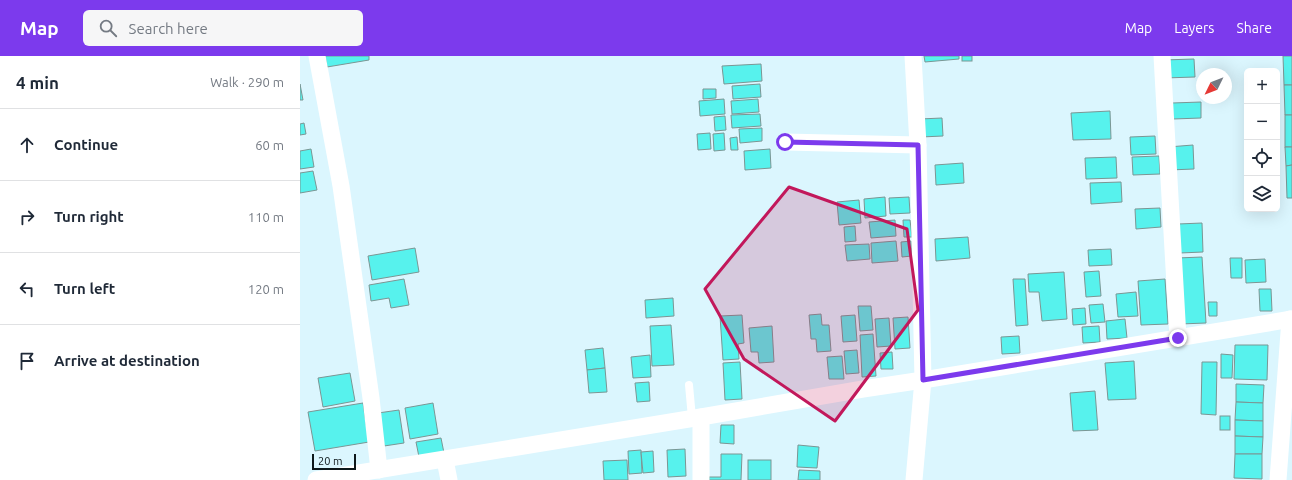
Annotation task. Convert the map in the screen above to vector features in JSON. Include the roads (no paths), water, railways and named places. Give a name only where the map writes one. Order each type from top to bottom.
[{"type":"street","points":[[317,56],[342,194],[371,398],[379,470]]},
{"type":"street","points":[[913,56],[918,145],[923,380],[914,480]]},
{"type":"street","points":[[1162,56],[1178,338]]},
{"type":"street","points":[[785,142],[918,145]]},
{"type":"street","points":[[320,480],[1291,319],[1278,480]]},
{"type":"street","points":[[697,418],[702,480]]},
{"type":"street","points":[[445,460],[450,480]]},
{"type":"lane","points":[[689,385],[697,418]]}]
